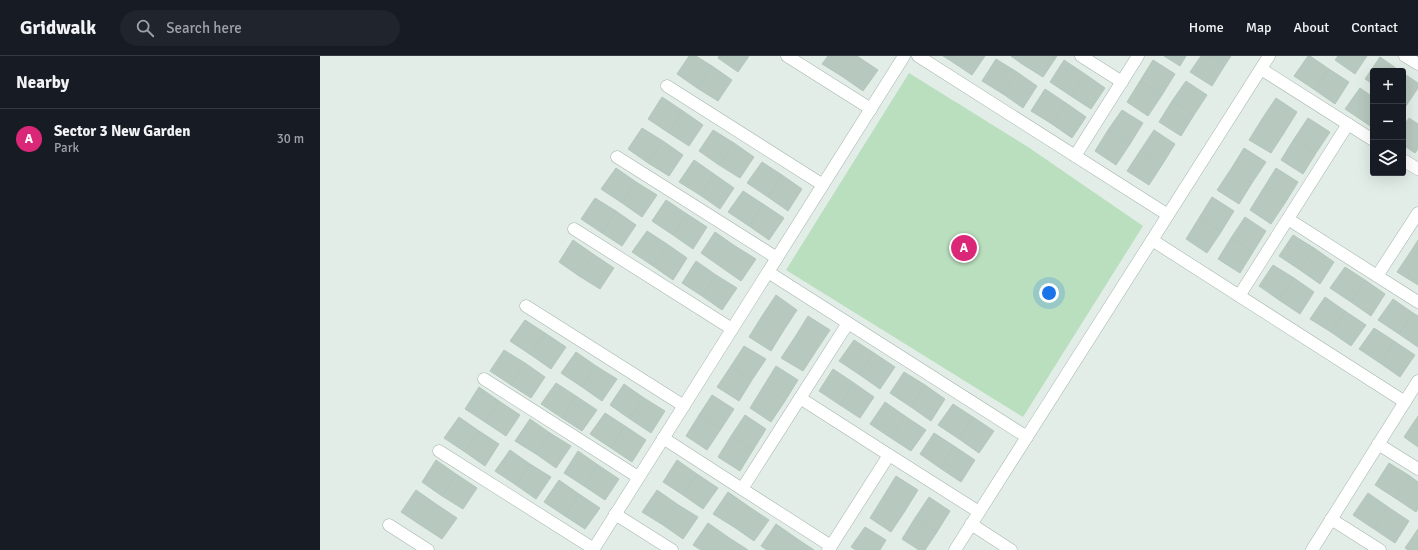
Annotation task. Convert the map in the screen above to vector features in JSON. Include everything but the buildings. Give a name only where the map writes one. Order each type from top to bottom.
[{"type":"street","points":[[787,56],[871,109]]},
{"type":"street","points":[[440,451],[593,549],[904,56]]},
{"type":"street","points":[[918,56],[1168,214]]},
{"type":"street","points":[[1081,56],[1122,82]]},
{"type":"street","points":[[1075,156],[1138,56]]},
{"type":"street","points":[[955,550],[1269,56]]},
{"type":"street","points":[[1405,56],[1418,64]]},
{"type":"street","points":[[1261,69],[1370,138]]},
{"type":"street","points":[[667,86],[823,185]]},
{"type":"street","points":[[1238,296],[1348,124]]},
{"type":"street","points":[[617,157],[777,258]]},
{"type":"street","points":[[1406,162],[1418,169]]},
{"type":"street","points":[[1377,276],[1418,213]]},
{"type":"street","points":[[1288,219],[1418,302]]},
{"type":"street","points":[[574,229],[732,329]]},
{"type":"street","points":[[1152,240],[1405,402]]},
{"type":"street","points":[[768,272],[1027,437]]},
{"type":"street","points":[[526,306],[684,406]]},
{"type":"street","points":[[742,489],[848,323]]},
{"type":"street","points":[[484,379],[638,477]]},
{"type":"street","points":[[1312,550],[1418,381]]},
{"type":"street","points":[[800,398],[979,512]]},
{"type":"street","points":[[663,438],[830,548],[889,455]]},
{"type":"street","points":[[1378,444],[1418,469]]},
{"type":"street","points":[[615,514],[672,550]]},
{"type":"street","points":[[1331,519],[1380,550]]},
{"type":"street","points":[[972,524],[1011,550]]},
{"type":"street","points":[[389,525],[428,550]]},
{"type":"green space","points":[[909,73],[1028,147],[1143,226],[1023,417],[786,270]]},
{"type":"place","name":"Sector 3 New Garden","points":[[964,248]]}]
